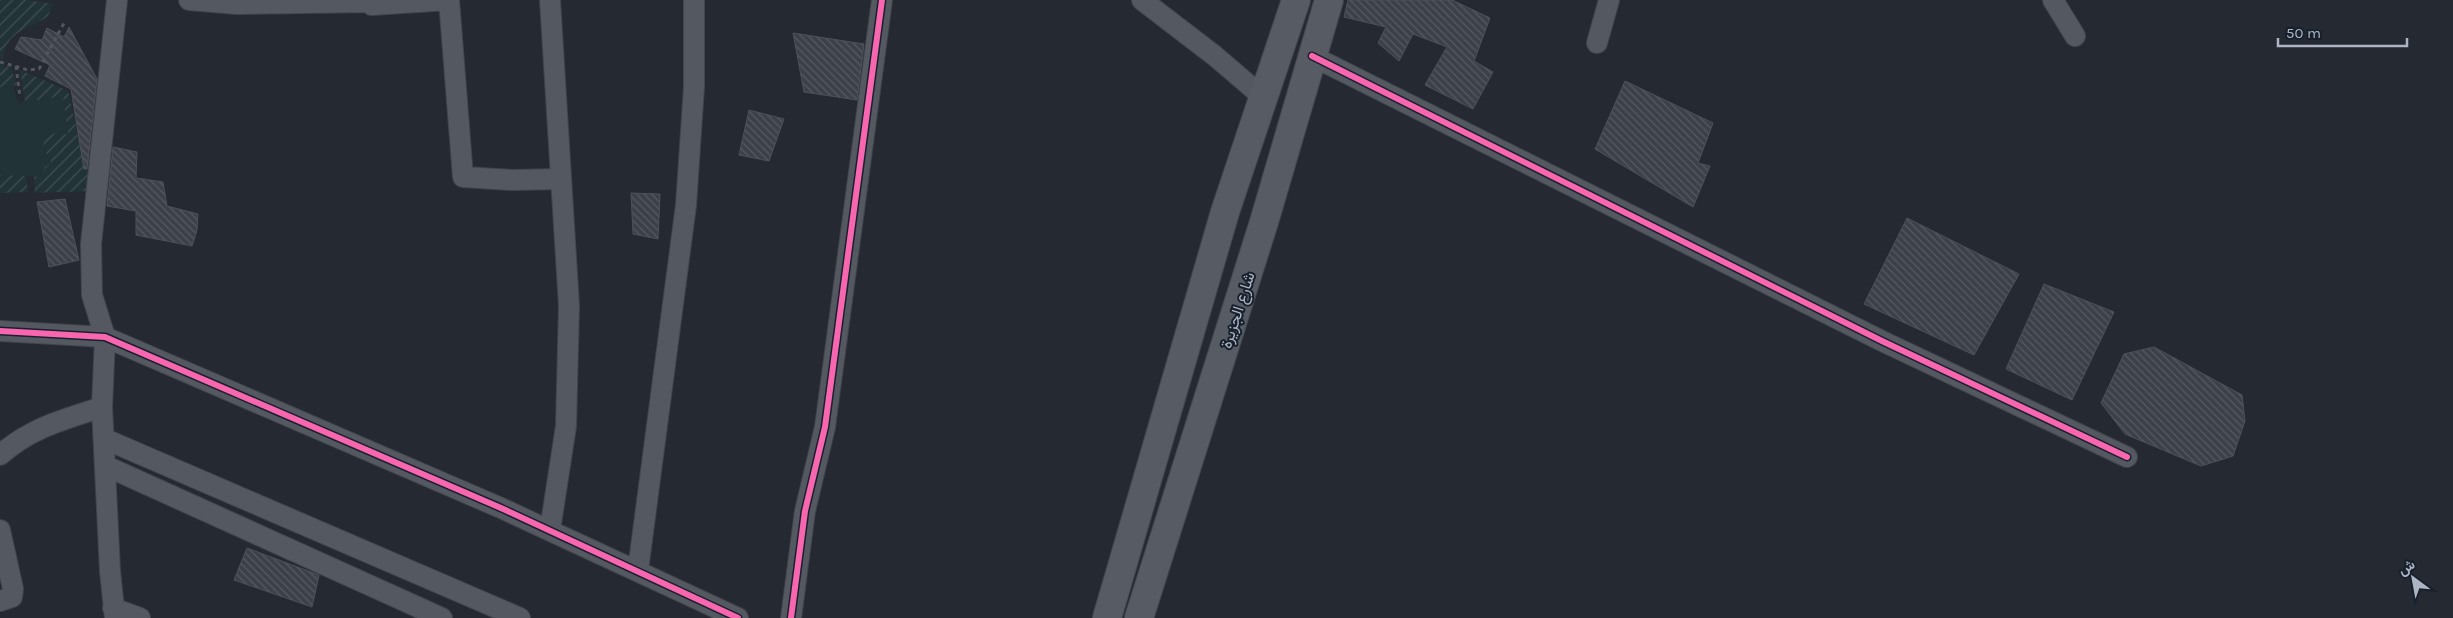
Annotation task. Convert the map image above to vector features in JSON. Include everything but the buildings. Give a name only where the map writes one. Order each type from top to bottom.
[{"type":"main road","points":[[1107,618],[1225,212],[1296,0]]},
{"type":"main road","name":"شارع الجزيرة","points":[[1139,618],[1264,222],[1329,0]]},
{"type":"main road","points":[[1225,212],[1264,222]]},
{"type":"street","points":[[118,0],[91,244],[92,295],[105,337],[102,407],[114,613],[140,618]]},
{"type":"street","points":[[189,0],[237,4],[370,1],[372,5],[448,0],[463,177],[512,180],[561,179]]},
{"type":"street","points":[[550,0],[569,306],[566,426],[550,530]]},
{"type":"street","points":[[638,570],[686,205],[694,87],[694,0]]},
{"type":"street","points":[[791,618],[805,511],[825,427],[882,0]]},
{"type":"street","points":[[1142,0],[1215,56],[1264,98]]},
{"type":"street","points":[[1597,43],[1609,0]]},
{"type":"street","points":[[2053,0],[2075,36]]},
{"type":"street","points":[[1312,56],[1882,342],[2127,457]]},
{"type":"street","points":[[0,331],[105,337],[550,530],[738,618]]},
{"type":"street","points":[[0,455],[17,439],[29,433],[102,407]]},
{"type":"street","points":[[105,440],[520,618]]},
{"type":"street","points":[[106,466],[442,618]]},
{"type":"street","points":[[0,530],[14,590],[12,597],[0,601]]},
{"type":"path","points":[[0,62],[32,71],[39,68],[64,23]]},
{"type":"path","points":[[16,66],[20,97]]},
{"type":"shaded area","points":[[0,0],[28,0],[53,4],[48,16],[14,36],[5,49],[3,59],[0,59]]},
{"type":"shaded area","points":[[0,64],[11,68],[17,85],[0,87]]},
{"type":"shaded area","points":[[20,70],[64,89],[69,94],[82,157],[92,158],[91,191],[35,193],[34,177],[40,176],[45,167],[51,163],[43,146],[45,138],[55,133],[68,134],[63,96],[25,102]]},
{"type":"shaded area","points":[[13,86],[18,103],[63,96],[68,134],[55,133],[45,138],[43,146],[51,164],[38,177],[0,175],[0,87]]},
{"type":"shaded area","points":[[0,175],[26,176],[28,192],[0,193]]},
{"type":"cycle path","points":[[791,618],[805,511],[825,427],[882,0]]},
{"type":"cycle path","points":[[1312,56],[1882,341],[2127,457]]},
{"type":"cycle path","points":[[0,331],[105,337],[501,508],[738,618]]}]
